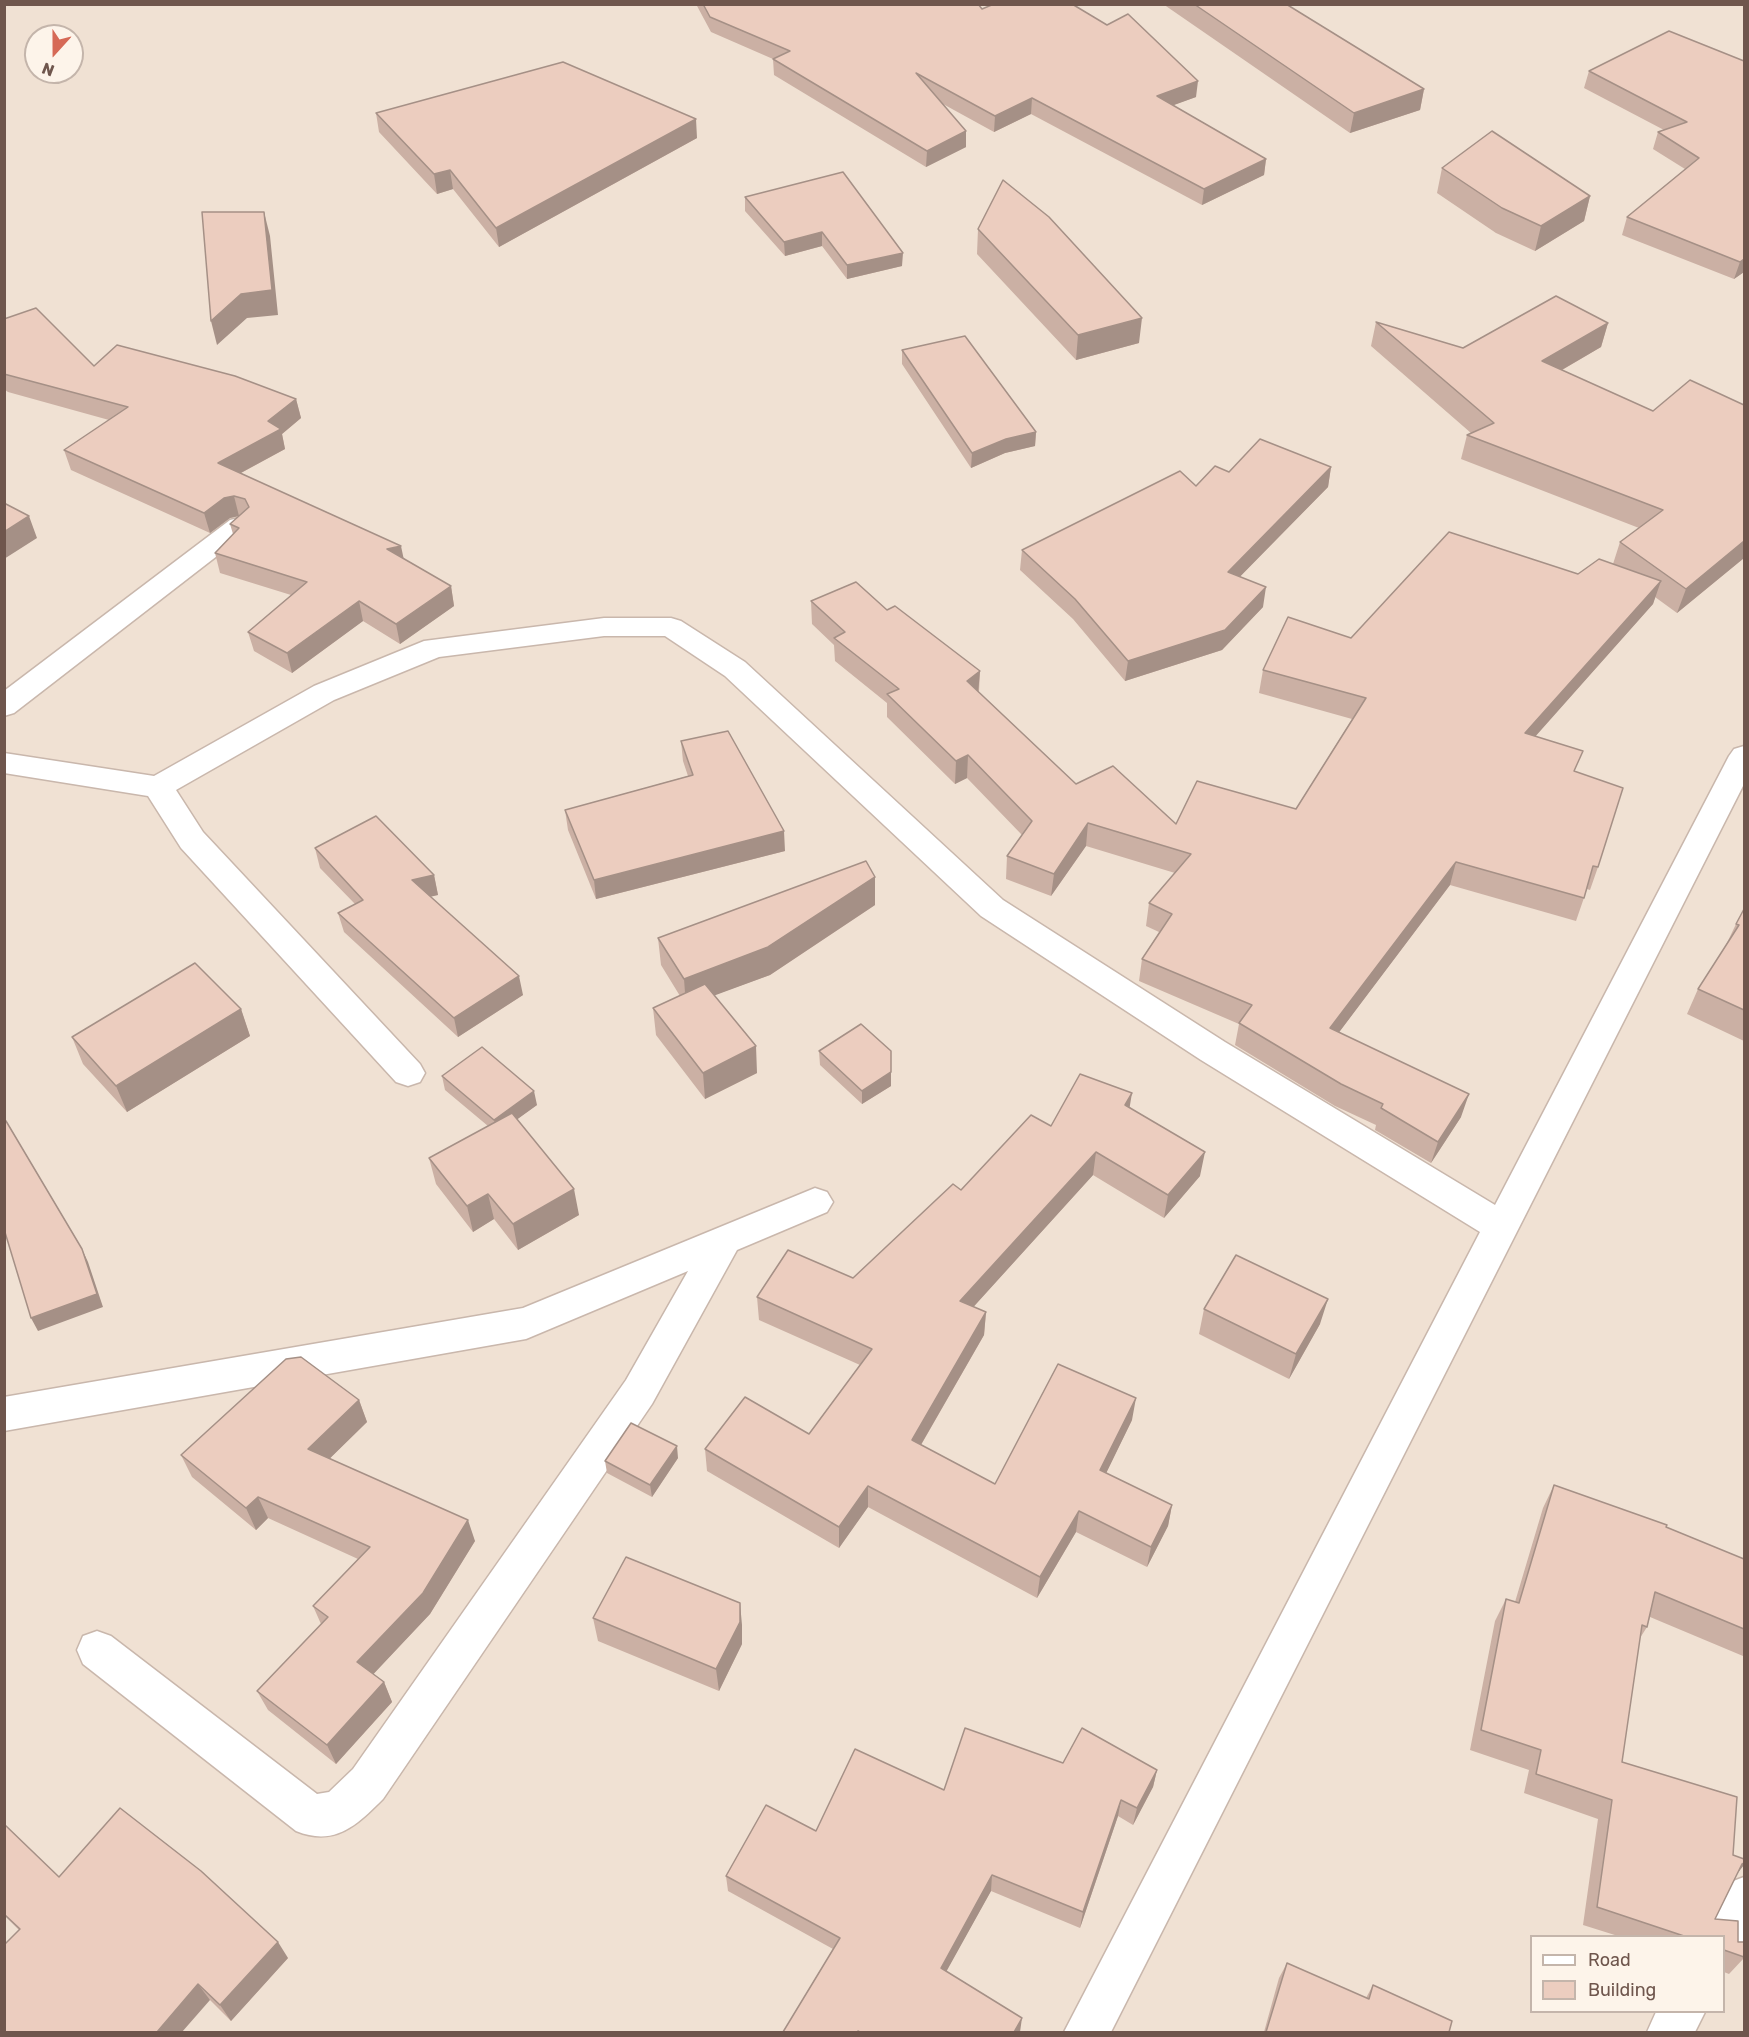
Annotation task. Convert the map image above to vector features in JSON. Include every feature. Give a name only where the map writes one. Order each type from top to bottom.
[{"type":"street","points":[[4,706],[239,525]]},
{"type":"street","points":[[4,763],[158,787],[324,693],[434,648],[604,627],[671,627],[735,669],[992,908],[1214,1051],[1502,1227]]},
{"type":"street","points":[[1087,2032],[1744,756]]},
{"type":"street","points":[[158,787],[192,840],[408,1073]]},
{"type":"street","points":[[4,1414],[526,1323],[815,1202]]},
{"type":"street","points":[[97,1650],[311,1816],[339,1812],[368,1784],[639,1392],[724,1241]]},
{"type":"street","points":[[1725,1935],[1744,1899]]},
{"type":"street","points":[[1670,2032],[1681,2013]]},
{"type":"shaded area","points":[[5,5],[1744,5],[1744,2032],[5,2032]]},
{"type":"building","points":[[703,4],[978,4],[982,9],[994,4],[1072,4],[1107,25],[1128,14],[1198,81],[1157,96],[1266,159],[1204,189],[1032,98],[995,116],[916,73],[966,131],[927,151],[773,59],[790,51],[710,17]]},
{"type":"building","points":[[1194,4],[1286,4],[1424,89],[1354,113]]},
{"type":"building","points":[[1669,31],[1744,61],[1744,259],[1740,262],[1627,217],[1699,158],[1658,132],[1687,122],[1589,71]]},
{"type":"building","points":[[563,62],[696,119],[496,228],[450,170],[434,174],[376,113]]},
{"type":"building","points":[[1492,131],[1590,196],[1541,226],[1502,208],[1442,168]]},
{"type":"building","points":[[843,172],[903,253],[847,265],[822,232],[784,242],[745,197]]},
{"type":"building","points":[[1003,180],[1049,217],[1142,318],[1078,335],[978,229]]},
{"type":"building","points":[[202,212],[264,212],[272,290],[241,294],[211,321]]},
{"type":"building","points":[[1556,296],[1608,323],[1542,361],[1653,411],[1690,380],[1744,405],[1744,541],[1686,589],[1620,542],[1663,510],[1467,435],[1494,423],[1376,322],[1463,348]]},
{"type":"building","points":[[36,308],[94,366],[117,345],[235,376],[296,399],[268,421],[281,429],[218,463],[401,546],[387,549],[451,586],[396,624],[359,601],[287,653],[248,632],[307,582],[215,553],[239,528],[230,524],[249,507],[245,499],[234,496],[224,498],[204,513],[64,450],[128,407],[4,374],[4,319]]},
{"type":"building","points":[[965,336],[1036,432],[1006,439],[972,453],[902,350]]},
{"type":"building","points":[[1260,439],[1331,467],[1228,572],[1266,587],[1225,630],[1128,661],[1075,599],[1022,550],[1180,471],[1196,486],[1215,466],[1229,472]]},
{"type":"building","points":[[4,503],[29,516],[4,532]]},
{"type":"building","points":[[1449,532],[1578,574],[1599,559],[1661,581],[1525,733],[1583,751],[1574,771],[1623,788],[1598,867],[1593,866],[1584,898],[1456,862],[1330,1028],[1469,1094],[1438,1142],[1381,1108],[1383,1104],[1341,1084],[1239,1023],[1252,1005],[1142,959],[1172,914],[1149,903],[1191,854],[1088,823],[1054,874],[1007,856],[1032,821],[968,755],[956,761],[887,694],[899,689],[834,638],[845,632],[811,601],[856,582],[887,610],[895,606],[980,671],[967,681],[1076,784],[1113,766],[1176,824],[1197,781],[1296,809],[1366,698],[1263,670],[1288,617],[1351,638]]},
{"type":"building","points":[[728,731],[784,831],[594,880],[565,810],[693,775],[681,741]]},
{"type":"building","points":[[376,816],[434,875],[412,880],[519,976],[454,1018],[338,913],[363,900],[315,848]]},
{"type":"building","points":[[866,861],[875,877],[768,947],[684,979],[658,938]]},
{"type":"building","points":[[1744,909],[1744,1010],[1698,989],[1739,925],[1736,924]]},
{"type":"building","points":[[195,963],[241,1009],[116,1086],[72,1037]]},
{"type":"building","points":[[705,984],[756,1046],[703,1073],[653,1008]]},
{"type":"building","points":[[861,1024],[891,1051],[891,1072],[862,1091],[819,1051]]},
{"type":"building","points":[[482,1047],[534,1091],[494,1120],[442,1076]]},
{"type":"building","points":[[1080,1074],[1132,1093],[1125,1105],[1205,1152],[1168,1195],[1096,1152],[960,1301],[986,1312],[912,1440],[995,1484],[1058,1364],[1136,1398],[1100,1470],[1172,1505],[1151,1547],[1079,1511],[1040,1577],[868,1486],[839,1527],[705,1449],[745,1397],[809,1434],[872,1349],[757,1297],[788,1250],[853,1278],[953,1184],[961,1190],[1031,1115],[1051,1126]]},
{"type":"building","points":[[512,1113],[574,1189],[513,1224],[488,1194],[467,1206],[429,1158]]},
{"type":"building","points":[[4,1120],[82,1249],[97,1294],[31,1318],[4,1229]]},
{"type":"building","points":[[1236,1255],[1328,1299],[1296,1354],[1204,1309]]},
{"type":"building","points":[[301,1357],[359,1400],[308,1449],[468,1520],[423,1593],[357,1662],[384,1682],[327,1745],[257,1691],[328,1617],[313,1606],[370,1547],[258,1497],[246,1508],[181,1455],[286,1359]]},
{"type":"building","points":[[631,1423],[677,1446],[650,1485],[605,1461]]},
{"type":"building","points":[[1554,1485],[1667,1525],[1666,1527],[1744,1559],[1744,1629],[1655,1592],[1647,1627],[1642,1625],[1622,1762],[1737,1797],[1733,1855],[1744,1859],[1744,1863],[1715,1919],[1738,1921],[1738,1942],[1744,1942],[1744,1957],[1725,1950],[1725,1935],[1681,1935],[1597,1907],[1612,1800],[1536,1774],[1541,1750],[1481,1730],[1506,1599],[1519,1603]]},
{"type":"building","points":[[626,1557],[740,1603],[740,1622],[716,1669],[593,1618]]},
{"type":"building","points":[[965,1728],[1063,1763],[1082,1728],[1157,1770],[1137,1808],[1121,1800],[1083,1912],[992,1875],[941,1968],[1022,2018],[1014,2032],[783,2032],[840,1938],[726,1876],[766,1805],[816,1831],[855,1749],[944,1790]]},
{"type":"building","points":[[120,1808],[201,1871],[278,1942],[220,2005],[198,1984],[157,2032],[4,2032],[4,1945],[20,1929],[4,1914],[4,1824],[59,1877]]},
{"type":"building","points":[[1287,1963],[1369,1999],[1373,1985],[1452,2021],[1449,2032],[1266,2032]]}]
